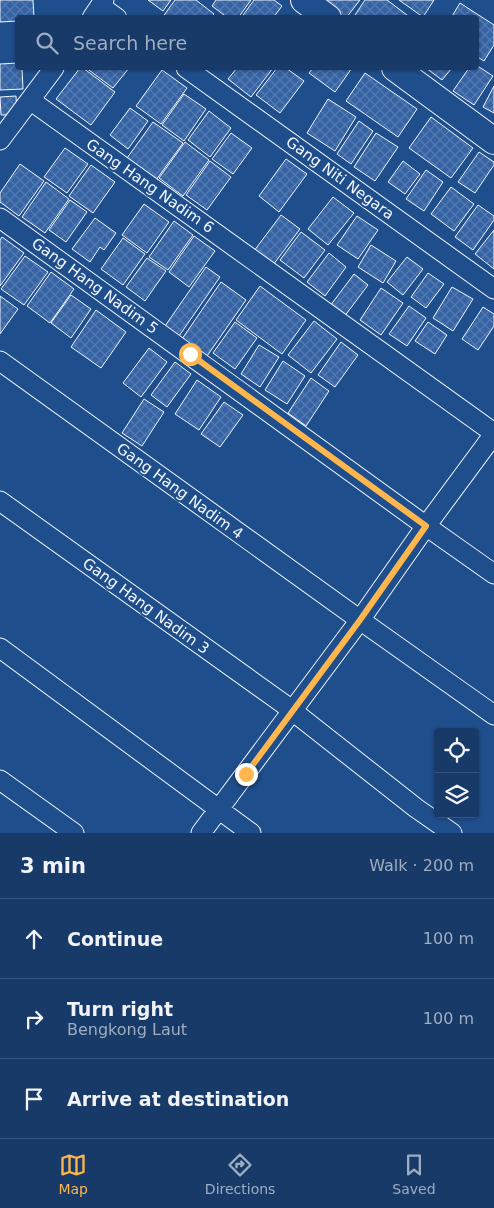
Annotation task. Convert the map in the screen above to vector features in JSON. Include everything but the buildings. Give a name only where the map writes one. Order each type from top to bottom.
[{"type":"street","points":[[304,0],[324,15]]},
{"type":"street","points":[[99,8],[112,15]]},
{"type":"street","points":[[0,140],[52,70]]},
{"type":"street","name":"Gang Niti Negara","points":[[189,70],[494,289]]},
{"type":"street","points":[[398,70],[494,141]]},
{"type":"street","name":"Gang Hang Nadim 6","points":[[30,100],[247,254],[494,434]]},
{"type":"street","name":"Gang Hang Nadim 5","points":[[0,218],[494,574]]},
{"type":"street","name":"Gang Hang Nadim 4","points":[[0,361],[494,715]]},
{"type":"street","points":[[201,833],[360,620],[494,434]]},
{"type":"street","name":"Gang Hang Nadim 3","points":[[0,501],[292,710],[416,808],[452,833]]},
{"type":"street","points":[[0,648],[251,833]]},
{"type":"street","points":[[0,780],[74,833]]},
{"type":"route","points":[[190,354],[426,526],[360,620],[246,774]]}]
